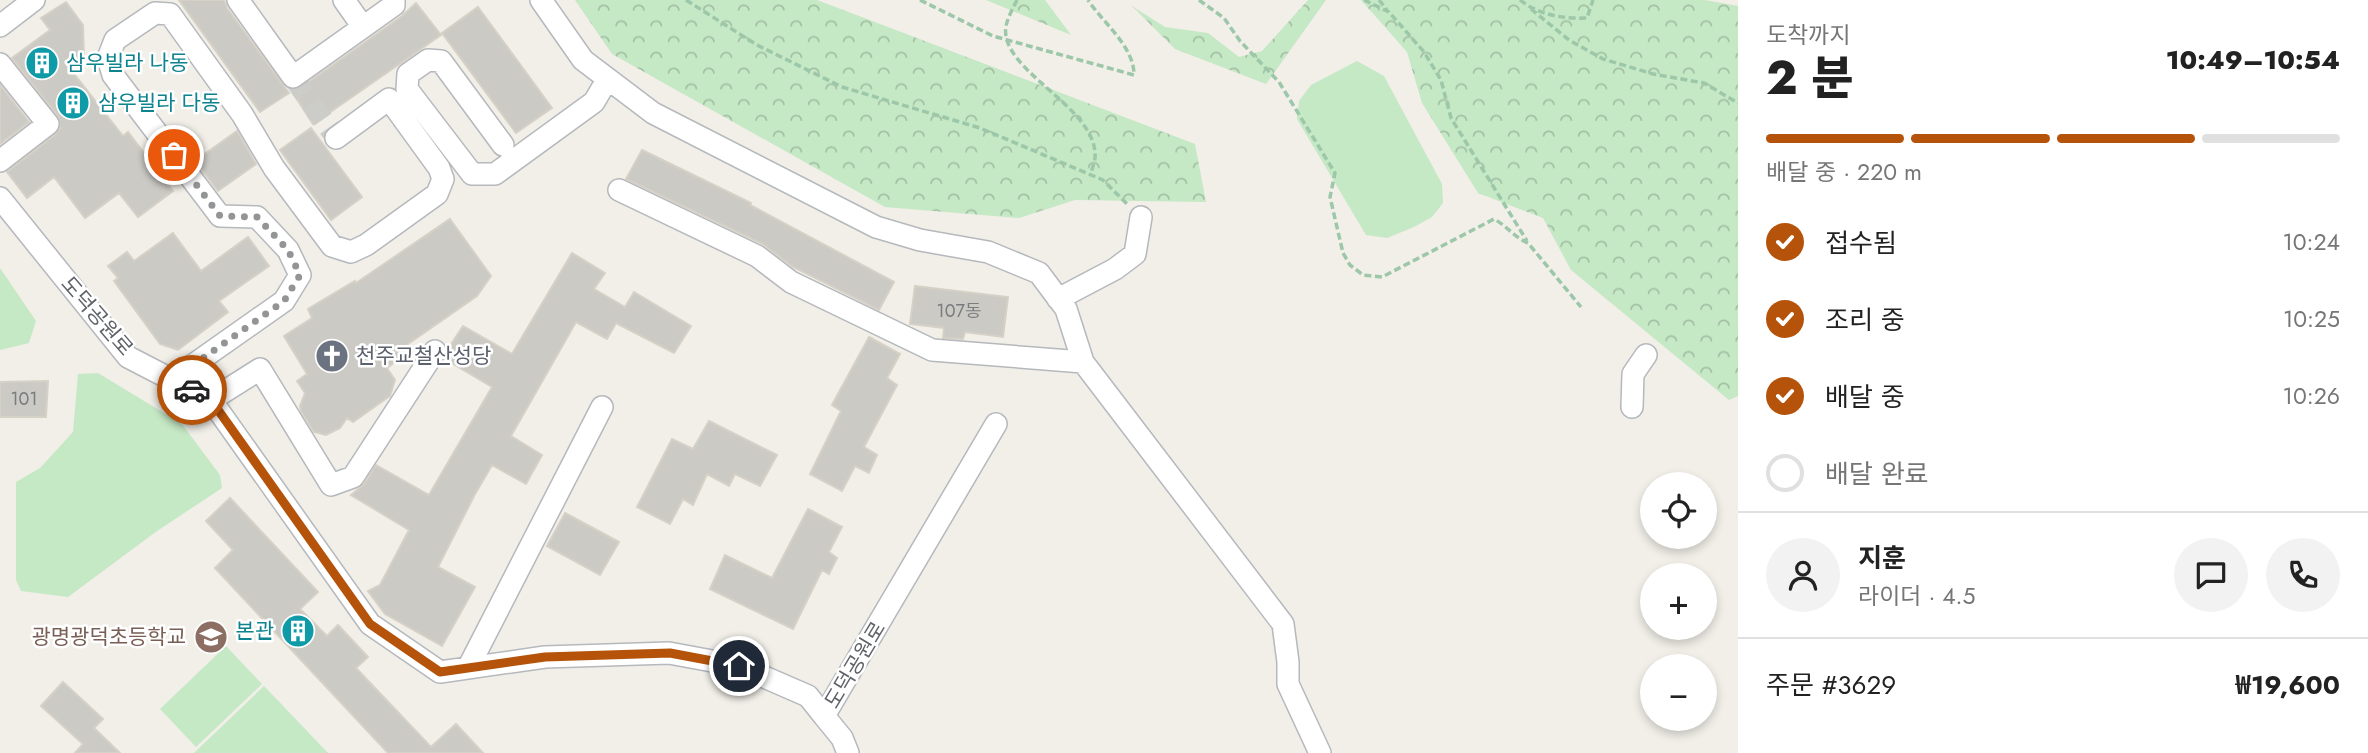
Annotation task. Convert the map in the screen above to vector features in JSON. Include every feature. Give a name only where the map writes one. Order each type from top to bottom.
[{"type":"street","points":[[0,26],[34,0]]},
{"type":"street","points":[[238,0],[293,77],[394,5],[394,0]]},
{"type":"street","points":[[344,0],[363,27]]},
{"type":"street","points":[[541,0],[583,60],[653,113],[876,227],[920,240],[988,252],[1039,273],[1066,309],[1083,362],[1283,624],[1288,684],[1320,753]]},
{"type":"street","points":[[183,386],[193,365],[284,301],[300,275],[288,250],[257,217],[220,216],[113,75],[108,58],[115,40],[155,13],[170,14],[242,114],[274,168],[331,246],[351,252],[366,245],[437,194],[443,179],[439,168],[389,99],[337,138]]},
{"type":"street","points":[[503,145],[441,61],[428,60],[408,74],[407,89],[472,174],[495,174],[594,102],[607,80]]},
{"type":"street","points":[[0,64],[48,124],[0,161]]},
{"type":"street","points":[[619,190],[757,256],[791,282],[932,350],[1083,362]]},
{"type":"street","name":"도덕공원로","points":[[0,198],[128,357],[211,400],[370,624],[440,672],[545,657],[670,653],[739,666],[808,696],[824,716],[996,424]]},
{"type":"street","points":[[1058,299],[1115,269],[1135,254],[1140,218]]},
{"type":"street","points":[[211,400],[260,369],[331,485],[353,477],[435,351]]},
{"type":"street","points":[[1632,407],[1633,374],[1646,355]]},
{"type":"street","points":[[468,668],[602,407]]},
{"type":"street","points":[[824,716],[842,738],[848,753]]},
{"type":"path","points":[[686,0],[757,45],[842,86],[980,128],[1091,174],[1103,180],[1140,218]]},
{"type":"path","points":[[919,0],[993,36],[1134,75],[1134,62],[1088,0]]},
{"type":"path","points":[[1017,0],[1006,26],[1007,40],[1020,61],[1074,112],[1089,134],[1095,156],[1091,174]]},
{"type":"path","points":[[1199,0],[1224,18],[1240,41],[1279,82],[1335,173],[1330,197],[1343,253],[1350,265],[1363,275],[1382,277],[1494,219],[1528,243]]},
{"type":"path","points":[[1364,0],[1388,12]]},
{"type":"path","points":[[1379,0],[1424,52],[1441,79],[1451,118],[1528,243],[1581,307]]},
{"type":"path","points":[[1520,0],[1569,40],[1603,59],[1653,74],[1704,83],[1738,103]]},
{"type":"path","points":[[1531,9],[1567,19],[1587,18],[1593,0]]},
{"type":"green space","points":[[575,0],[817,0],[1195,144],[1206,202],[1075,200],[1019,218],[885,207],[612,54]]},
{"type":"green space","points":[[986,0],[1045,0],[1071,35]]},
{"type":"green space","points":[[1308,0],[1326,0],[1266,84],[1175,49],[1132,6],[1165,27],[1208,33],[1239,57],[1262,51]]},
{"type":"green space","points":[[1361,0],[1705,0],[1738,6],[1738,396],[1729,400],[1571,270],[1543,218],[1478,193],[1422,103],[1407,52]]},
{"type":"green space","points":[[1357,61],[1384,76],[1442,184],[1443,203],[1432,217],[1387,238],[1366,235],[1297,119],[1299,101],[1311,85]]},
{"type":"green space","points":[[0,268],[36,321],[29,343],[0,350]]},
{"type":"green space","points":[[98,373],[182,424],[220,475],[222,488],[157,531],[68,597],[21,591],[16,580],[16,482],[40,468],[73,432],[78,374]]},
{"type":"green space","points":[[226,646],[262,684],[196,747],[160,709]]},
{"type":"green space","points":[[264,686],[328,753],[194,753]]},
{"type":"building","points":[[179,0],[224,0],[227,8],[289,93],[260,112]]},
{"type":"building","points":[[66,2],[83,25],[84,59],[71,70],[123,136],[128,132],[173,191],[138,217],[119,193],[85,218],[54,177],[27,198],[7,172],[60,128],[58,116],[12,58],[50,30],[41,18]]},
{"type":"building","points":[[416,3],[441,35],[313,124],[293,93],[402,16]]},
{"type":"building","points":[[478,7],[552,108],[516,133],[442,33]]},
{"type":"building","points":[[0,85],[29,122],[0,144]]},
{"type":"building","points":[[311,128],[362,197],[331,220],[280,150]]},
{"type":"building","points":[[237,131],[256,164],[218,191],[195,161]]},
{"type":"building","points":[[642,150],[751,203],[750,205],[894,282],[879,310],[793,267],[763,244],[626,179]]},
{"type":"building","points":[[450,219],[491,276],[477,296],[398,351],[402,357],[387,368],[395,380],[390,396],[353,422],[347,418],[340,428],[326,435],[314,432],[300,406],[305,393],[297,381],[307,374],[284,336],[312,318],[308,309],[355,281],[356,283]]},
{"type":"building","points":[[173,233],[201,271],[248,237],[269,266],[219,301],[228,312],[178,350],[160,344],[114,281],[118,278],[108,266],[127,252],[134,261]]},
{"type":"building","points":[[572,253],[605,273],[594,289],[625,307],[634,292],[691,326],[674,353],[616,323],[607,339],[576,322],[511,436],[542,455],[526,484],[492,465],[438,567],[475,587],[442,646],[385,614],[368,591],[380,585],[409,530],[351,495],[364,484],[376,465],[429,495],[492,387],[445,359],[448,349],[463,326],[512,354]]},
{"type":"building","points":[[915,286],[1008,297],[1003,337],[965,332],[963,339],[943,338],[944,328],[910,324]]},
{"type":"building","points":[[869,337],[900,354],[887,378],[897,385],[864,447],[877,455],[869,473],[855,466],[842,491],[810,474],[841,411],[832,405]]},
{"type":"building","points":[[48,381],[46,417],[0,417],[0,382]]},
{"type":"building","points":[[709,421],[777,455],[760,486],[735,474],[729,486],[707,474],[693,505],[683,499],[670,524],[637,507],[672,439],[693,449]]},
{"type":"building","name":"본관","points":[[230,498],[318,592],[300,609],[327,636],[338,625],[368,657],[356,668],[431,747],[456,724],[483,753],[388,753],[215,568],[233,550],[206,521]]},
{"type":"building","points":[[808,509],[842,527],[829,552],[837,558],[829,574],[822,570],[793,629],[710,589],[725,555],[772,578]]},
{"type":"building","points":[[565,513],[619,542],[600,575],[547,546]]},
{"type":"building","points":[[63,682],[103,719],[94,728],[120,753],[75,753],[83,744],[41,706]]},
{"type":"tunnel","points":[[293,77],[336,138]]},
{"type":"way so far","points":[[174,155],[220,216],[257,217],[288,250],[300,275],[284,301],[193,365],[183,386],[192,390]]},
{"type":"place","name":"삼우빌라 나동","points":[[42,63]]},
{"type":"place","name":"삼우빌라 다동","points":[[73,103]]},
{"type":"place","name":"천주교철산성당","points":[[332,356]]},
{"type":"place","name":"본관","points":[[298,631]]},
{"type":"place","name":"광명광덕초등학교","points":[[211,637]]},
{"type":"route","points":[[192,390],[211,400],[370,624],[440,672],[545,657],[670,653],[739,666]]}]
